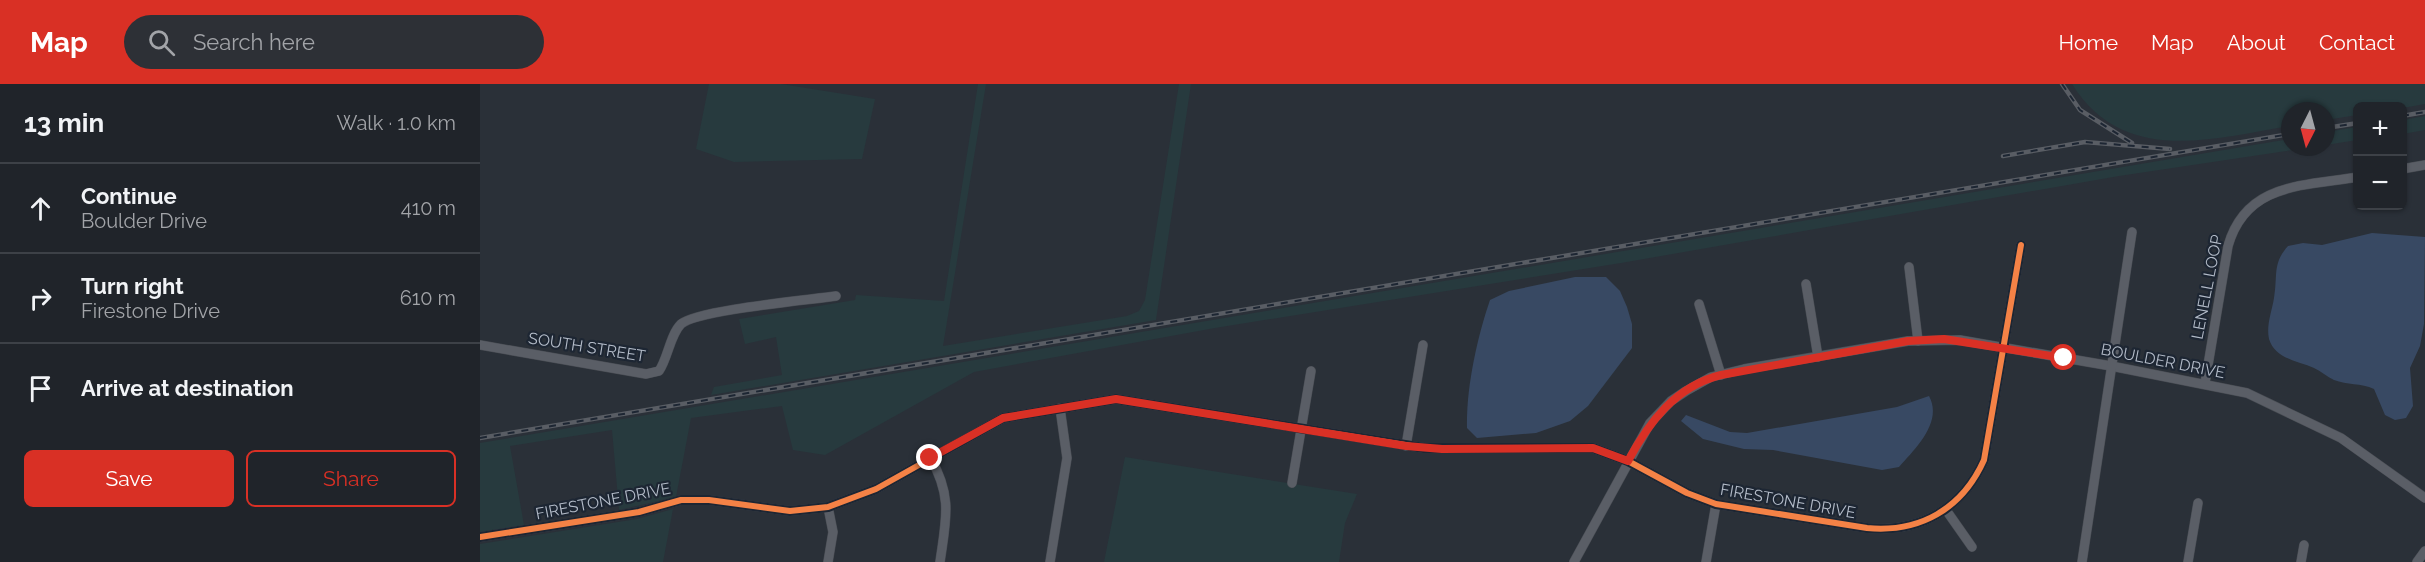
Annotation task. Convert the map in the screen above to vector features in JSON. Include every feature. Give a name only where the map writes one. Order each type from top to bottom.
[{"type":"street","points":[[2407,168],[2425,165]]},
{"type":"street","name":"LENELL LOOP","points":[[2205,383],[2228,246],[2233,228],[2240,216],[2257,201],[2275,191],[2353,178]]},
{"type":"street","points":[[2082,562],[2132,232]]},
{"type":"street","name":"FIRESTONE DRIVE","points":[[480,537],[639,512],[681,500],[709,500],[790,511],[828,507],[876,489],[997,420],[1060,408],[1128,399],[1406,446],[1442,449],[1593,448],[1628,461],[1687,493],[1716,504],[1885,530],[1910,527],[1946,510],[1971,485],[1984,460],[2021,245]]},
{"type":"street","points":[[1909,267],[1918,341]]},
{"type":"street","points":[[1806,284],[1818,357]]},
{"type":"street","name":"SOUTH STREET","points":[[480,345],[646,374],[659,370],[678,327],[691,319],[738,309],[836,296]]},
{"type":"street","points":[[1699,303],[1721,375]]},
{"type":"street","name":"BOULDER DRIVE","points":[[1574,562],[1650,423],[1671,401],[1698,384],[1721,375],[1818,357],[1944,339],[2111,366],[2247,393],[2331,433],[2425,498]]},
{"type":"street","points":[[1406,446],[1423,345]]},
{"type":"street","points":[[1292,483],[1311,371]]},
{"type":"street","points":[[1050,562],[1067,458],[1060,408]]},
{"type":"street","points":[[930,458],[943,481],[948,506],[940,562]]},
{"type":"street","points":[[2188,562],[2198,503]]},
{"type":"street","points":[[1706,562],[1716,504]]},
{"type":"street","points":[[828,507],[833,532],[828,562]]},
{"type":"street","points":[[1946,510],[1972,547]]},
{"type":"street","points":[[2301,562],[2304,545]]},
{"type":"street","points":[[2417,562],[2425,551]]},
{"type":"green space","points":[[709,84],[781,84],[875,99],[862,159],[734,162],[696,149]]},
{"type":"green space","points":[[978,84],[986,84],[943,346],[1127,316],[1139,311],[1145,300],[1179,84],[1191,84],[1156,320],[711,395],[714,387],[782,375],[776,337],[745,344],[739,319],[855,300],[856,295],[944,301]]},
{"type":"green space","points":[[2072,84],[2425,84],[2425,104],[2407,107],[2407,102],[2353,102],[2353,116],[2335,119],[2335,102],[2281,102],[2281,128],[2200,140],[2171,141],[2143,137],[2117,127],[2093,110]]},
{"type":"green space","points":[[2425,116],[2425,130],[2407,133],[2407,119]]},
{"type":"green space","points":[[2353,128],[2353,141],[2335,144],[2335,131]]},
{"type":"green space","points":[[2281,141],[2281,152],[2119,176],[1621,263],[1215,328],[974,372],[825,455],[793,450],[782,406],[691,418],[676,497],[619,510],[612,430],[510,446],[524,525],[480,532],[480,443]]},
{"type":"green space","points":[[1125,457],[1357,494],[1345,523],[1339,562],[1104,562]]},
{"type":"green space","points":[[673,509],[663,562],[480,562],[480,544],[637,519]]},
{"type":"water","points":[[2372,233],[2425,237],[2424,324],[2420,346],[2410,368],[2413,406],[2406,418],[2395,420],[2385,415],[2374,389],[2334,380],[2314,368],[2282,355],[2272,346],[2268,334],[2276,270],[2288,246],[2303,243],[2322,245]]},
{"type":"water","points":[[1575,277],[1606,277],[1620,291],[1632,324],[1632,348],[1588,406],[1570,421],[1536,433],[1477,438],[1467,428],[1468,396],[1477,347],[1490,300],[1509,291]]},
{"type":"water","points":[[1929,396],[1933,415],[1926,434],[1899,467],[1882,470],[1773,450],[1744,449],[1703,439],[1681,421],[1686,415],[1730,432],[1747,433],[1897,407]]},
{"type":"railway","points":[[2062,84],[2080,110],[2132,143]]},
{"type":"railway","points":[[2407,115],[2425,112]]},
{"type":"railway","points":[[2335,127],[2353,124]]},
{"type":"railway","points":[[480,438],[2281,136]]},
{"type":"railway","points":[[2003,156],[2085,142],[2170,149]]},
{"type":"cycle path","points":[[480,537],[639,512],[681,500],[709,500],[790,511],[828,507],[876,489],[1003,418],[1116,399],[1424,448],[1593,448],[1628,461],[1687,493],[1716,504],[1867,528],[1886,529],[1905,526],[1922,522],[1951,504],[1964,492],[1984,460],[2021,245]]},
{"type":"route","points":[[930,458],[1003,418],[1116,399],[1128,399],[1406,446],[1442,449],[1593,448],[1609,452],[1628,461],[1650,423],[1671,401],[1712,377],[1744,369],[1908,341],[1944,339],[2064,358]]}]
